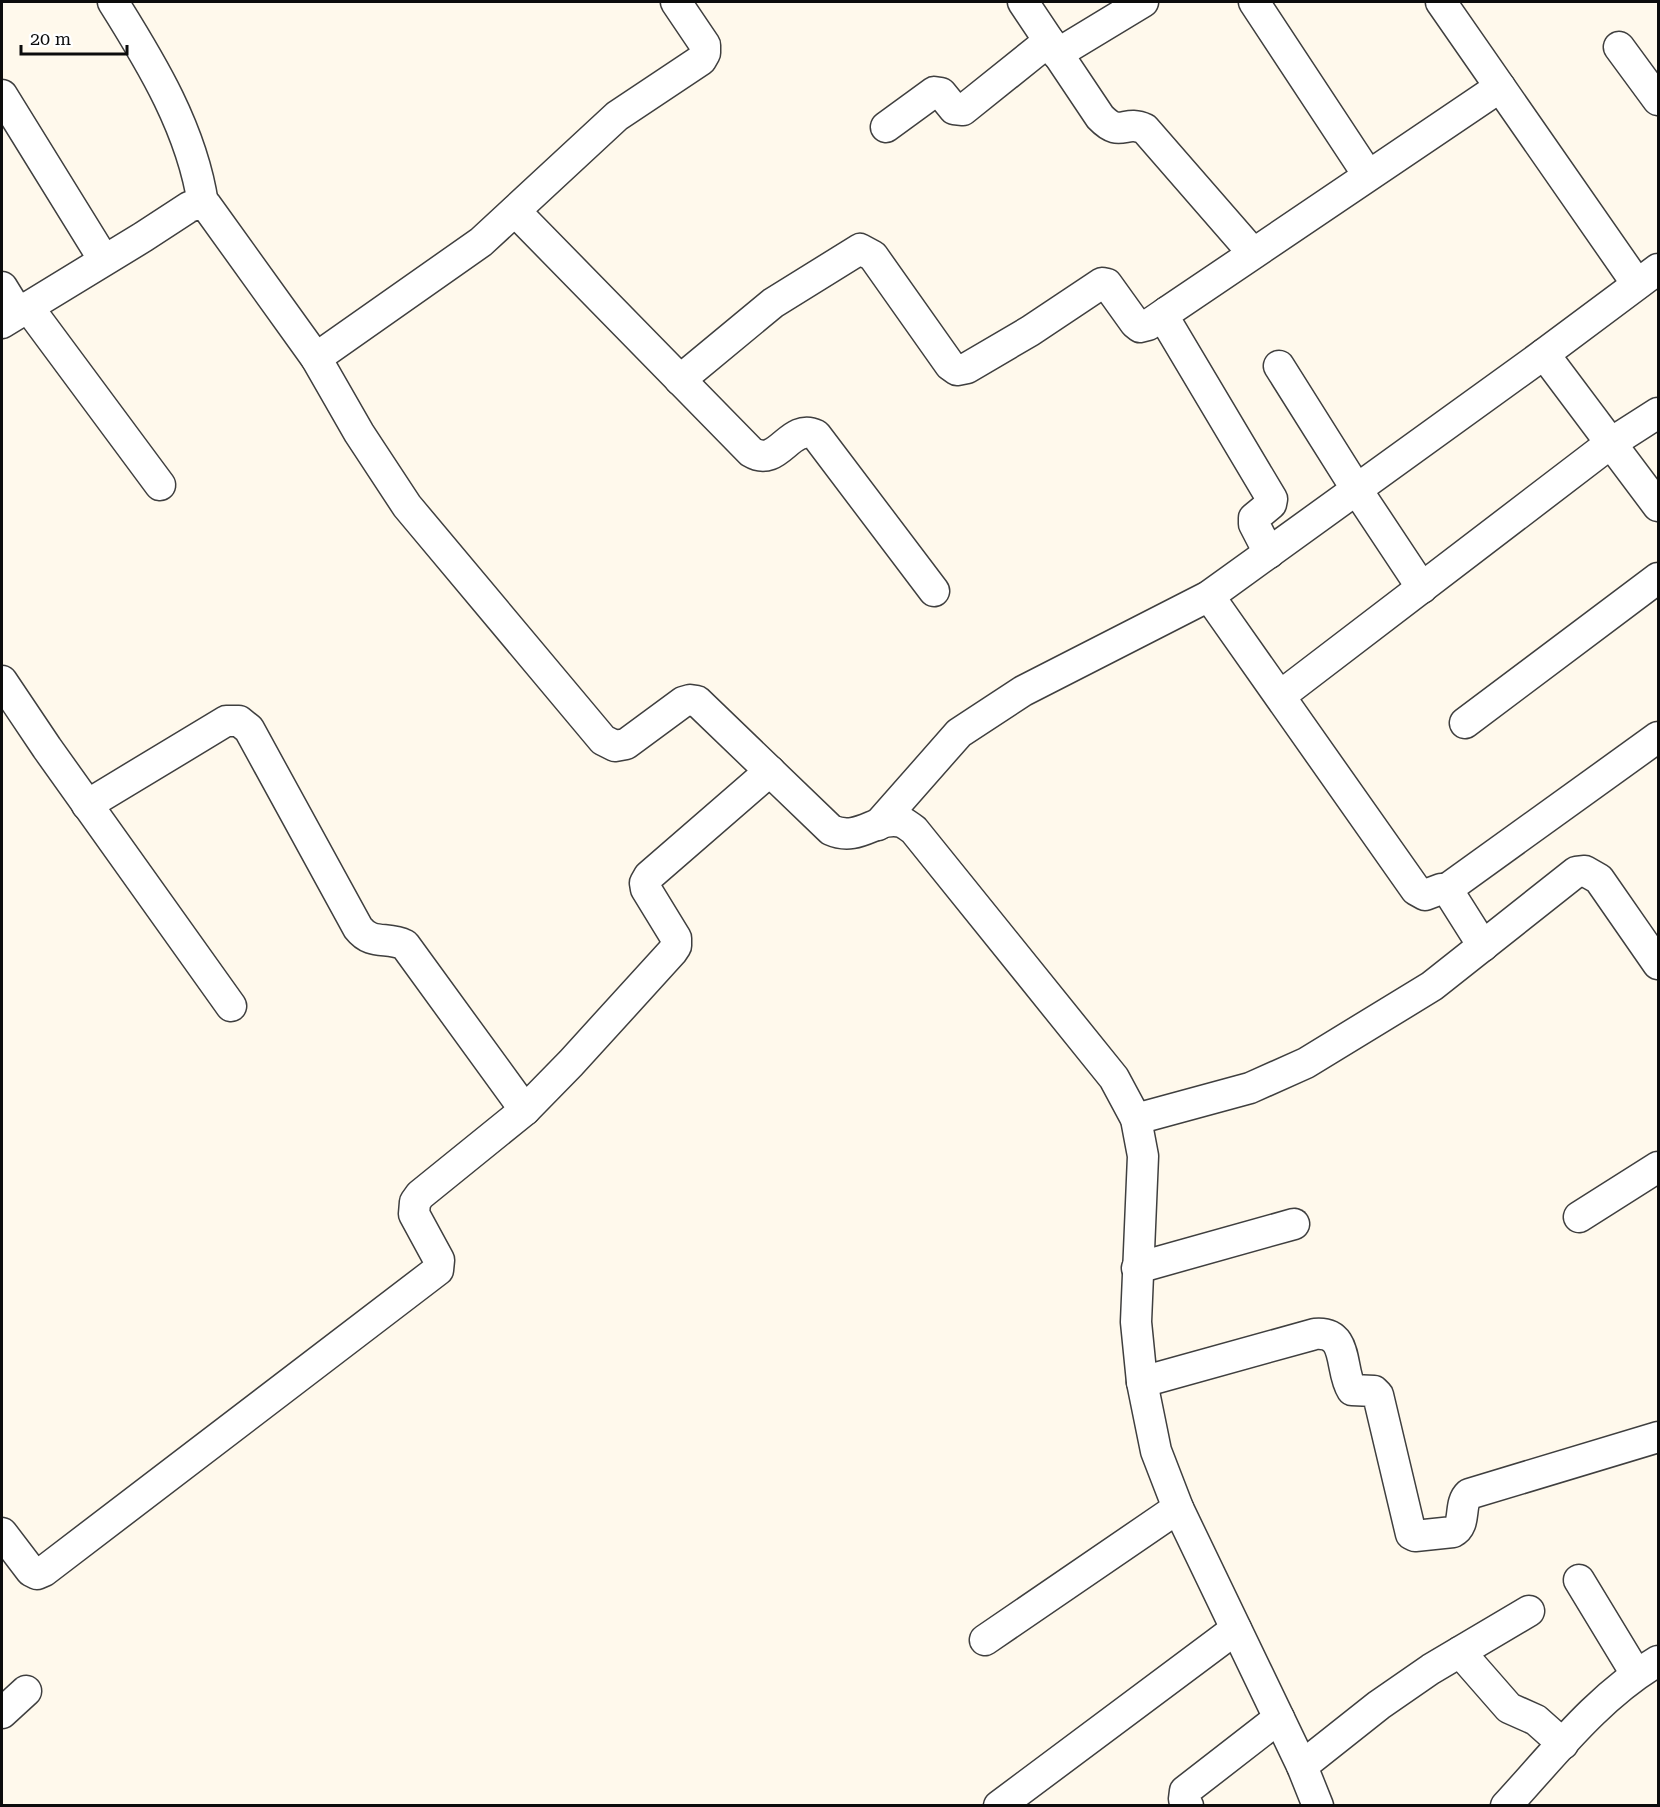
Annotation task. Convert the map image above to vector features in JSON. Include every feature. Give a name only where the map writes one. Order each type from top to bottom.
[{"type":"street","points":[[113,2],[149,58],[168,94],[199,177],[203,204]]},
{"type":"street","points":[[316,358],[481,242],[617,116],[701,60],[705,53],[705,45],[676,2]]},
{"type":"street","points":[[1023,2],[1107,125],[1117,129],[1138,125],[1145,129],[1253,253]]},
{"type":"street","points":[[886,127],[934,92],[941,93],[954,109],[963,110],[1053,48],[1143,2]]},
{"type":"street","points":[[1254,2],[1368,175]]},
{"type":"street","points":[[878,825],[959,733],[1023,691],[1209,596],[1648,276],[1500,87],[1441,2]]},
{"type":"street","points":[[1619,47],[1659,100]]},
{"type":"street","points":[[680,380],[773,303],[860,249],[873,256],[950,365],[957,370],[967,368],[1030,331],[1102,283],[1107,284],[1135,323],[1140,327],[1148,325],[1500,87]]},
{"type":"street","points":[[2,95],[104,260]]},
{"type":"street","points":[[16,314],[189,207],[203,204],[209,208],[316,358],[359,433],[407,506],[603,740],[615,746],[626,744],[683,702],[690,700],[697,702],[831,830],[842,835],[850,835],[891,821],[903,822],[914,830],[1114,1078],[1136,1119],[1143,1156],[1136,1322],[1142,1382],[1156,1451],[1178,1508],[1279,1718],[1318,1806]]},
{"type":"street","points":[[515,211],[751,453],[759,457],[766,457],[801,433],[808,431],[816,435],[934,591]]},
{"type":"street","points":[[2,287],[16,314],[160,485]]},
{"type":"street","points":[[1167,312],[1166,321],[1272,499],[1271,504],[1254,518],[1254,524],[1269,553]]},
{"type":"street","points":[[1544,354],[1659,506]]},
{"type":"street","points":[[1279,366],[1422,588]]},
{"type":"street","points":[[1280,696],[1611,443],[1659,413]]},
{"type":"street","points":[[1465,723],[1659,578]]},
{"type":"street","points":[[1209,596],[1416,890],[1425,895],[1447,889],[1659,737]]},
{"type":"street","points":[[2,681],[87,805],[231,1006]]},
{"type":"street","points":[[87,805],[226,721],[239,721],[249,729],[358,928],[364,936],[373,940],[397,941],[405,945],[525,1110]]},
{"type":"street","points":[[2,1533],[31,1571],[37,1574],[44,1571],[438,1270],[439,1260],[414,1214],[415,1202],[420,1195],[525,1110],[571,1063],[676,946],[676,938],[646,889],[645,883],[649,876],[770,771]]},
{"type":"street","points":[[1136,1119],[1250,1088],[1305,1063],[1432,986],[1576,872],[1585,871],[1599,879],[1659,964]]},
{"type":"street","points":[[1447,889],[1483,946]]},
{"type":"street","points":[[1580,1217],[1659,1167]]},
{"type":"street","points":[[1137,1268],[1294,1224]]},
{"type":"street","points":[[1142,1382],[1315,1334],[1324,1333],[1334,1337],[1340,1346],[1352,1390],[1374,1391],[1378,1395],[1411,1534],[1415,1536],[1458,1530],[1464,1500],[1469,1494],[1659,1437]]},
{"type":"street","points":[[985,1640],[1178,1508]]},
{"type":"street","points":[[1506,1806],[1596,1708],[1647,1668],[1579,1580]]},
{"type":"street","points":[[1302,1767],[1379,1705],[1431,1669],[1528,1611]]},
{"type":"street","points":[[999,1806],[1236,1629]]},
{"type":"street","points":[[1460,1652],[1509,1708],[1536,1720],[1563,1744]]},
{"type":"street","points":[[2,1713],[26,1691]]},
{"type":"street","points":[[1188,1806],[1184,1799],[1185,1791],[1279,1718]]}]
